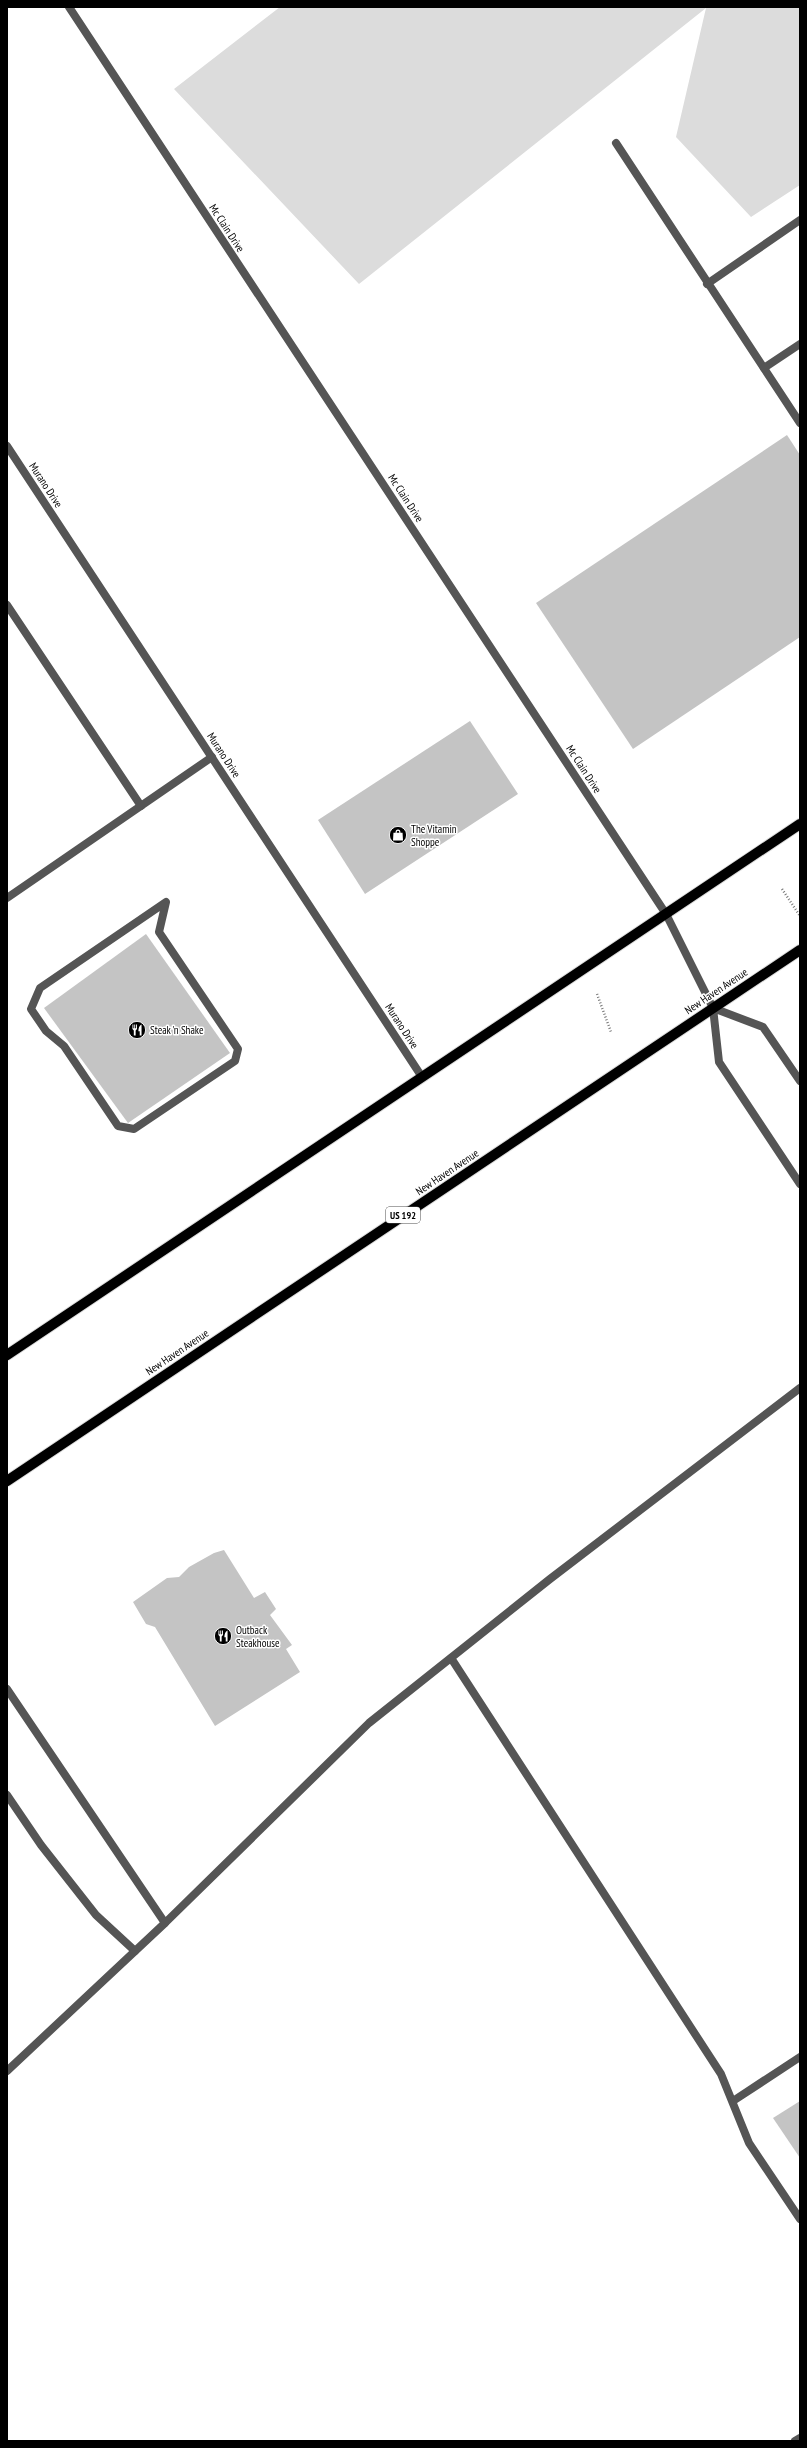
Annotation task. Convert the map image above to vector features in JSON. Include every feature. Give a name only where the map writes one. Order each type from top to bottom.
[{"type":"main road","points":[[7,1355],[800,824]]},
{"type":"main road","name":"New Haven Avenue","points":[[7,1481],[800,950]]},
{"type":"street","name":"Mc Clain Drive","points":[[68,7],[666,914],[713,1008]]},
{"type":"street","points":[[616,143],[706,284],[800,423]]},
{"type":"street","points":[[706,284],[800,220]]},
{"type":"street","points":[[764,368],[800,344]]},
{"type":"street","name":"Murano Drive","points":[[7,446],[422,1076]]},
{"type":"street","points":[[7,605],[141,806]]},
{"type":"street","points":[[7,898],[212,757]]},
{"type":"street","points":[[166,902],[159,932],[238,1049],[235,1061],[134,1129],[118,1126],[64,1046],[46,1031],[31,1009],[40,988],[166,902]]},
{"type":"street","points":[[800,1081],[763,1027],[713,1008],[719,1062],[800,1184]]},
{"type":"street","points":[[7,2071],[165,1923],[369,1724],[550,1579],[800,1388]]},
{"type":"street","points":[[451,1658],[721,2074],[749,2143],[800,2219]]},
{"type":"street","points":[[7,1689],[165,1923]]},
{"type":"street","points":[[7,1795],[41,1845],[96,1915],[135,1951]]},
{"type":"street","points":[[733,2101],[800,2057]]},
{"type":"street","points":[[795,2441],[800,2438]]},
{"type":"path","points":[[782,889],[800,916]]},
{"type":"path","points":[[597,994],[611,1032]]},
{"type":"shaded area","points":[[280,7],[800,7],[800,185],[751,217],[676,137],[706,8],[359,284],[174,89]]},
{"type":"building","points":[[787,435],[800,455],[800,637],[633,749],[536,603]]},
{"type":"building","points":[[470,721],[518,794],[365,894],[318,820]]},
{"type":"building","name":"Steak 'n Shake","points":[[146,934],[230,1053],[128,1123],[44,1008]]},
{"type":"building","name":"Outback Steakhouse","points":[[224,1550],[254,1598],[265,1592],[276,1609],[270,1615],[292,1645],[286,1649],[300,1672],[215,1726],[155,1627],[146,1624],[133,1602],[167,1578],[179,1577],[189,1567],[214,1553]]},
{"type":"building","points":[[800,2101],[800,2158],[773,2118]]},
{"type":"place","name":"The Vitamin Shoppe","points":[[398,835]]},
{"type":"place","name":"Steak 'n Shake","points":[[137,1030]]},
{"type":"place","name":"Outback Steakhouse","points":[[223,1636]]}]
